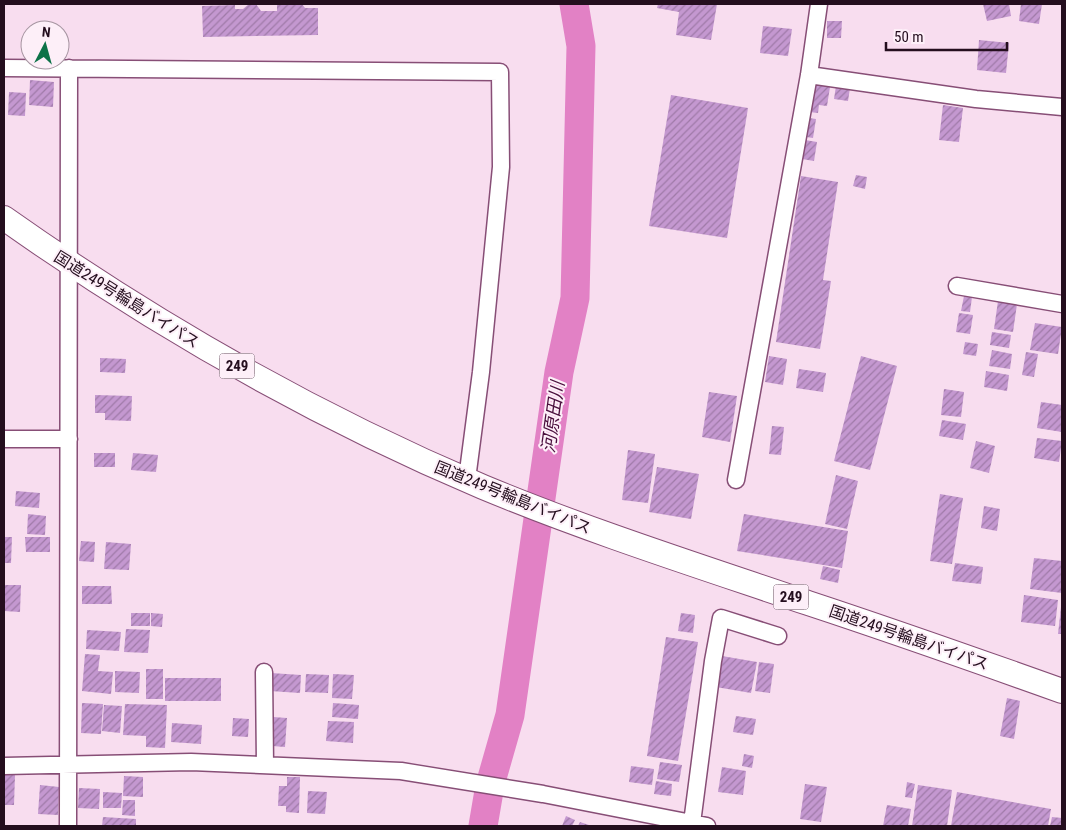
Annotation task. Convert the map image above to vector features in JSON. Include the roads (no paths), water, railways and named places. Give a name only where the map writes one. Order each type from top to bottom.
[{"type":"highway","name":"国道249号輪島バイパス","points":[[4,218],[69,264],[163,324],[266,383],[360,430],[476,483],[607,535],[1062,691]]},
{"type":"street","points":[[736,480],[808,76],[819,4]]},
{"type":"street","points":[[4,68],[20,68]]},
{"type":"street","points":[[70,68],[500,72],[501,167],[481,372],[476,483]]},
{"type":"street","points":[[68,826],[69,70]]},
{"type":"street","points":[[808,76],[976,99],[1062,107]]},
{"type":"street","points":[[957,286],[1062,304]]},
{"type":"street","points":[[4,439],[69,439]]},
{"type":"street","points":[[4,766],[192,762],[401,771],[543,794],[637,820],[699,825],[713,661],[721,618],[778,636]]},
{"type":"street","points":[[264,672],[264,765]]},
{"type":"waterway","name":"河原田川","points":[[483,826],[490,785],[510,715],[559,372],[575,298],[581,46],[574,4]]}]
